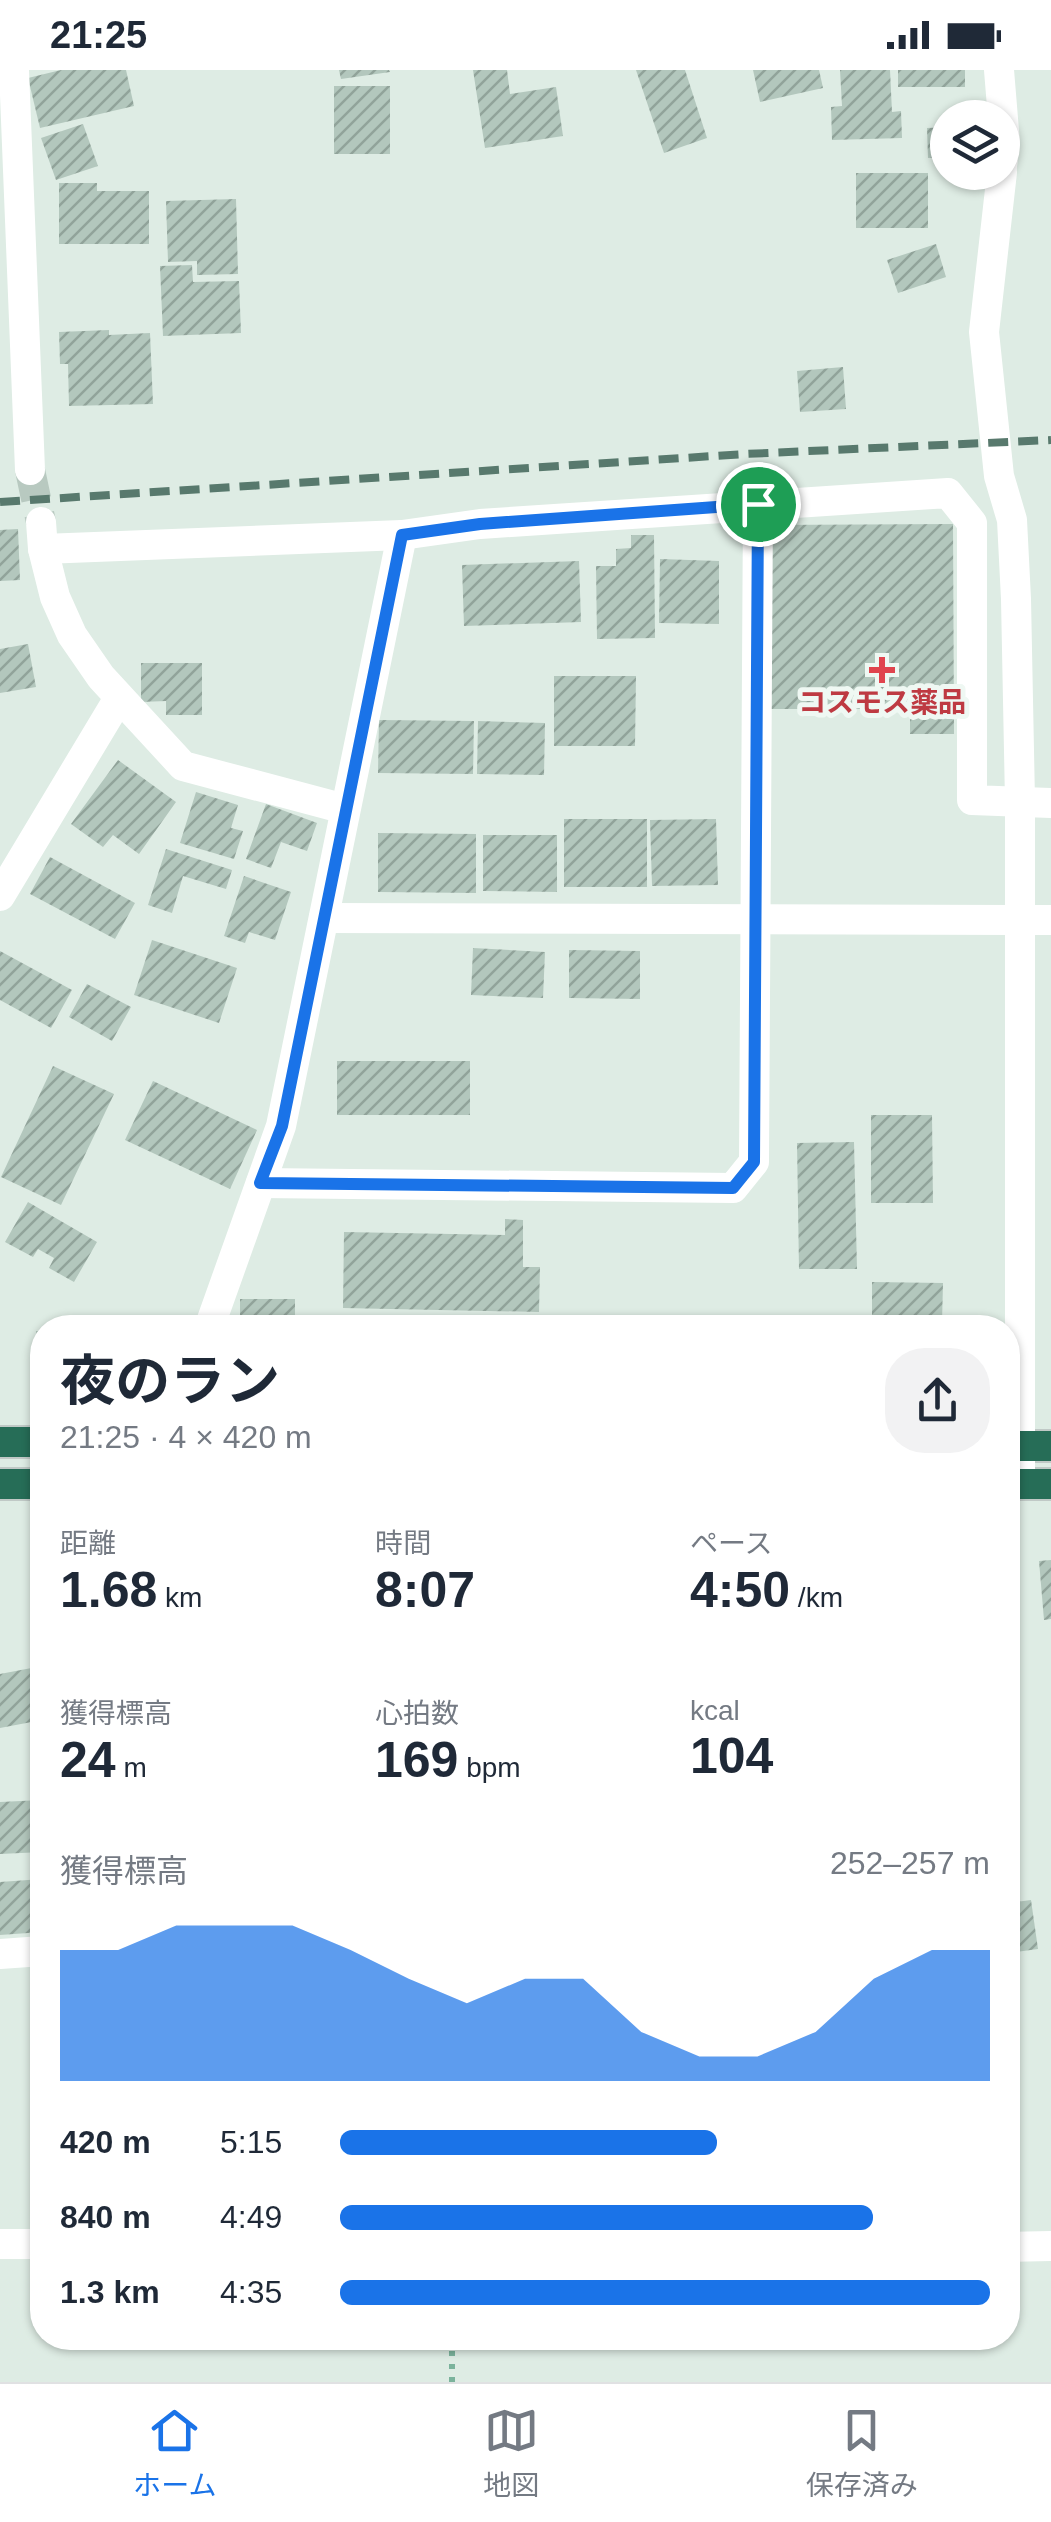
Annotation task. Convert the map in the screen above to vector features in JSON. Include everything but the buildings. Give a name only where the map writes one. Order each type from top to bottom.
[{"type":"highway","points":[[0,1442],[30,1442]]},
{"type":"highway","points":[[0,1484],[30,1484]]},
{"type":"street","points":[[14,70],[8,142],[30,470]]},
{"type":"street","points":[[999,70],[1002,100]]},
{"type":"street","points":[[1000,190],[984,332],[999,476],[1012,520],[1020,801],[1018,920],[1026,1484]]},
{"type":"street","points":[[344,810],[184,766],[120,698],[72,635],[56,597],[42,536],[402,535],[480,524],[948,493],[972,522],[972,800],[1051,803]]},
{"type":"street","points":[[260,1183],[733,1188],[754,1162],[758,504]]},
{"type":"street","points":[[214,1315],[282,1126],[402,535]]},
{"type":"street","points":[[0,896],[120,698]]},
{"type":"street","points":[[324,918],[1051,920]]},
{"type":"street","points":[[0,1954],[30,1952]]},
{"type":"street","points":[[0,2244],[30,2244]]},
{"type":"street","points":[[1020,2246],[1051,2246]]},
{"type":"path","points":[[452,2350],[452,2382]]},
{"type":"tunnel","points":[[30,470],[41,522]]},
{"type":"railway","points":[[0,502],[745,454],[1051,440]]},
{"type":"place","name":"コスモス薬品","points":[[882,670]]},
{"type":"route","points":[[758,504],[754,1162],[733,1188],[260,1183],[282,1126],[402,535],[480,524],[758,504]]}]
